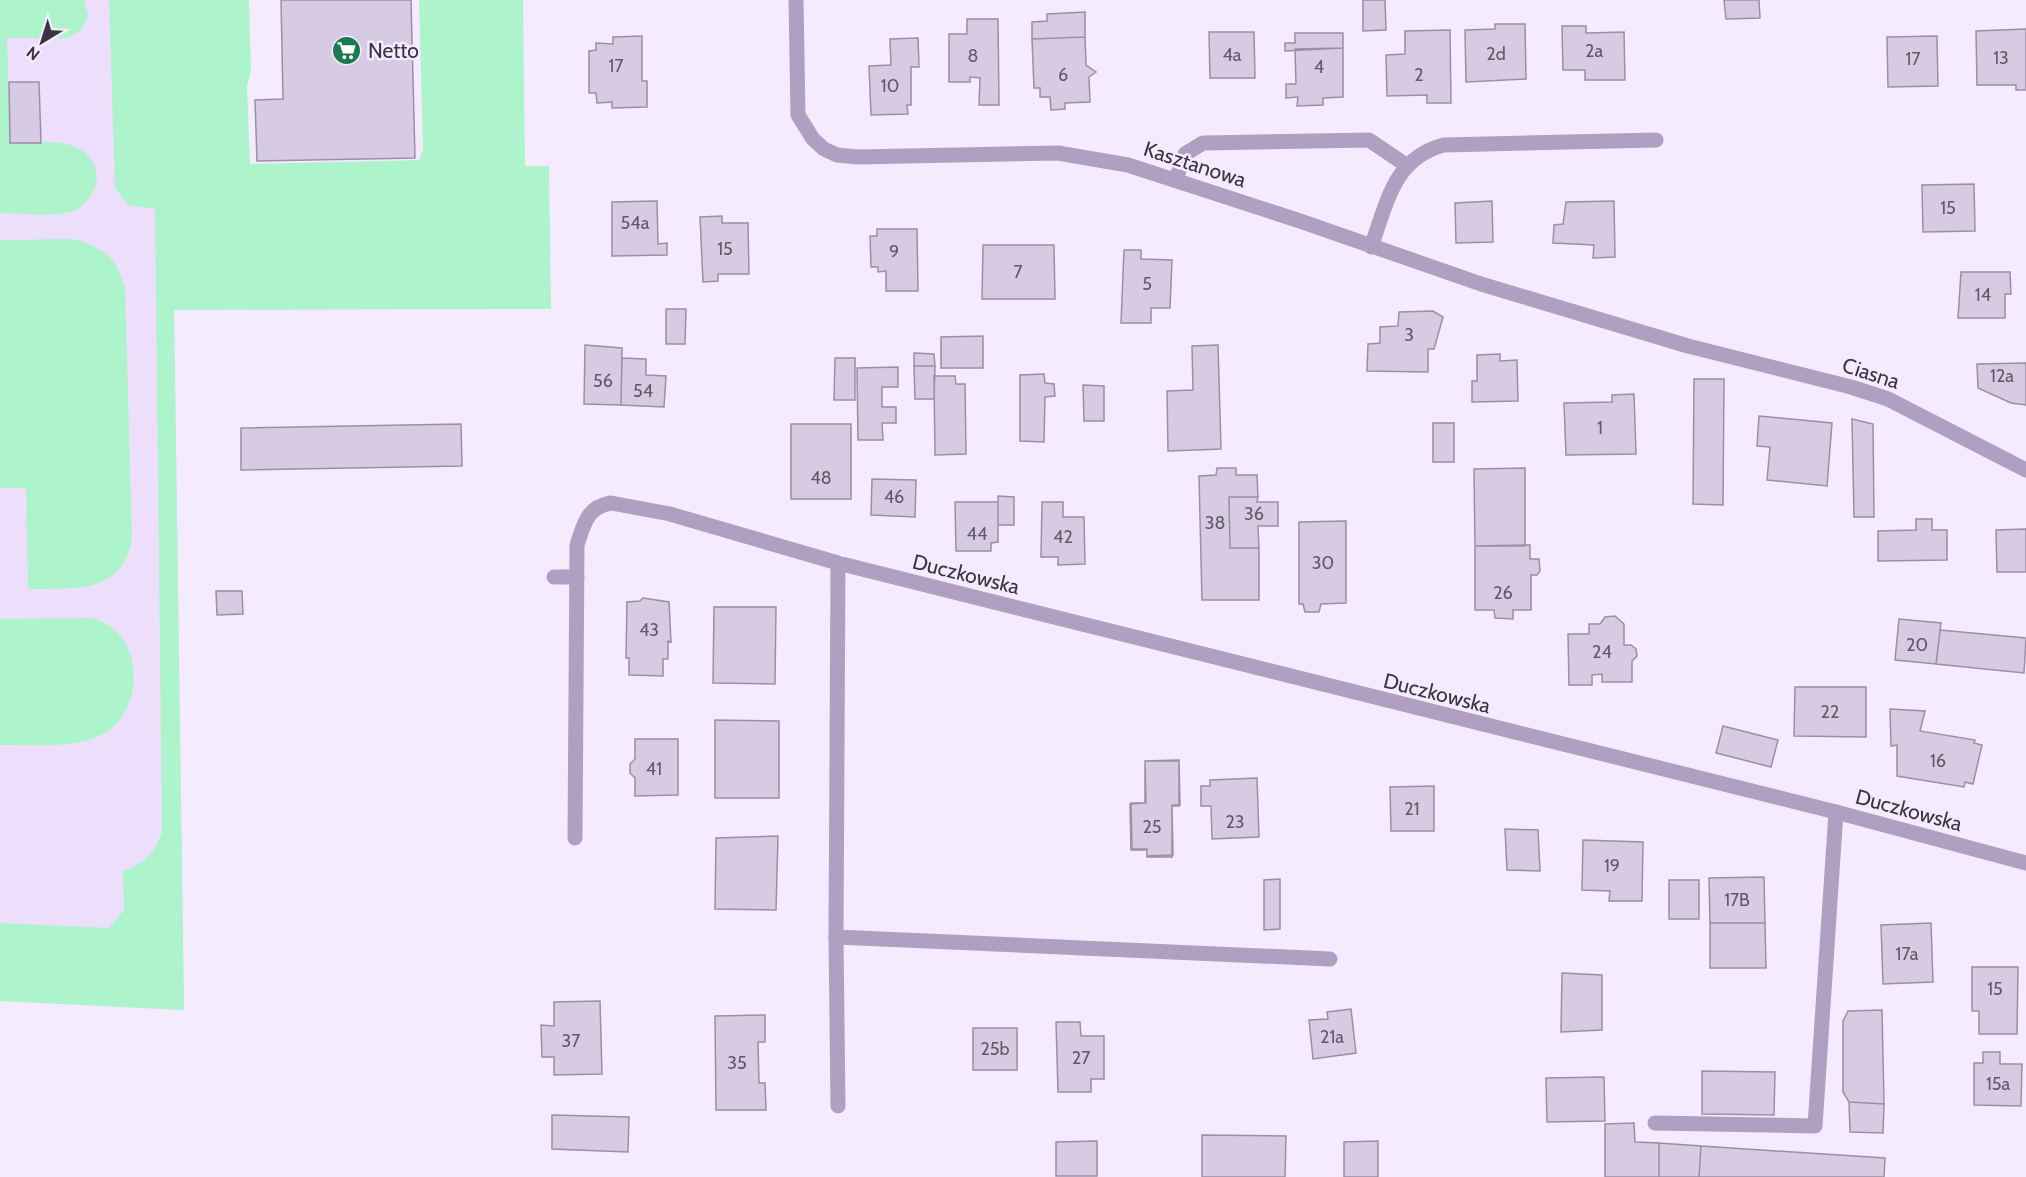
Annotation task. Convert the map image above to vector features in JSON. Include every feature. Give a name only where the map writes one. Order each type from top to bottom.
[{"type":"street","name":"Kasztanowa","points":[[796,0],[798,115],[813,139],[837,155],[858,157],[1058,153],[1088,156],[1176,179],[1481,284],[1691,347]]},
{"type":"street","points":[[1176,179],[1185,154],[1203,143],[1369,140],[1406,165]]},
{"type":"street","points":[[1371,247],[1396,180],[1406,165],[1429,149],[1444,145],[1656,140]]},
{"type":"street","name":"Ciasna","points":[[1691,347],[1851,387],[1888,399],[2026,470]]},
{"type":"street","name":"Duczkowska","points":[[575,838],[577,545],[585,517],[601,504],[611,503],[670,514],[838,563],[1836,812],[2026,863]]},
{"type":"street","points":[[838,563],[836,937],[838,1106]]},
{"type":"street","points":[[555,577],[577,577]]},
{"type":"street","points":[[1655,1123],[1815,1126],[1836,812]]},
{"type":"street","points":[[836,937],[1330,959]]},
{"type":"shaded area","points":[[0,0],[170,0],[184,1010],[0,1001]]},
{"type":"green space","points":[[0,0],[84,0],[88,15],[82,29],[70,37],[7,38],[10,143],[57,142],[68,144],[79,148],[94,165],[97,178],[94,190],[84,204],[74,211],[47,215],[0,213]]},
{"type":"green space","points":[[109,0],[249,0],[251,72],[247,86],[250,164],[419,160],[423,149],[419,0],[523,0],[525,166],[549,166],[551,309],[174,310],[184,1010],[0,1001],[0,923],[109,928],[124,910],[123,871],[148,857],[162,832],[155,209],[128,205],[115,188]]},
{"type":"green space","points":[[73,239],[92,245],[107,255],[118,268],[125,287],[132,538],[127,557],[118,570],[107,579],[78,588],[28,589],[26,488],[0,488],[0,240]]},
{"type":"green space","points":[[90,618],[108,625],[121,637],[130,652],[134,670],[133,688],[128,706],[119,721],[105,733],[81,742],[54,745],[0,745],[0,619]]},
{"type":"building","name":"Netto","points":[[281,0],[411,0],[415,158],[257,161],[255,100],[283,99]]},
{"type":"building","points":[[1363,0],[1385,0],[1386,30],[1363,31]]},
{"type":"building","points":[[1724,0],[1759,0],[1760,18],[1726,19]]},
{"type":"building","points":[[1085,12],[1085,37],[1032,39],[1032,22],[1047,21],[1047,14]]},
{"type":"building","points":[[967,19],[998,19],[999,105],[979,105],[980,78],[970,77],[970,82],[949,82],[949,34],[967,34]]},
{"type":"building","points":[[1495,24],[1525,24],[1526,79],[1466,82],[1465,30],[1495,29]]},
{"type":"building","points":[[1562,26],[1586,26],[1586,33],[1624,32],[1625,80],[1585,80],[1585,70],[1563,70]]},
{"type":"building","points":[[2026,29],[2026,90],[2016,90],[2016,85],[1977,85],[1976,31]]},
{"type":"building","points":[[1450,30],[1451,103],[1427,103],[1427,95],[1387,96],[1386,55],[1405,54],[1405,31]]},
{"type":"building","points":[[1209,32],[1254,32],[1255,78],[1210,78]]},
{"type":"building","points":[[1295,33],[1343,33],[1343,48],[1285,51],[1285,43],[1295,43]]},
{"type":"building","points":[[642,36],[642,81],[647,81],[647,107],[612,108],[612,102],[597,103],[596,93],[589,93],[589,51],[596,50],[596,43],[613,44],[613,37]]},
{"type":"building","points":[[1937,36],[1938,86],[1888,87],[1887,37]]},
{"type":"building","points":[[1085,37],[1086,65],[1096,72],[1089,77],[1090,102],[1065,103],[1065,109],[1051,110],[1050,97],[1040,97],[1040,88],[1034,88],[1032,39]]},
{"type":"building","points":[[918,38],[919,67],[911,67],[911,105],[907,105],[908,114],[871,115],[869,66],[891,65],[890,39]]},
{"type":"building","points":[[1343,48],[1343,97],[1323,98],[1323,105],[1297,106],[1298,97],[1286,98],[1286,84],[1296,84],[1295,49]]},
{"type":"building","points":[[9,82],[39,82],[41,143],[10,143]]},
{"type":"building","points":[[1974,184],[1975,231],[1923,232],[1922,185]]},
{"type":"building","points":[[657,201],[658,244],[667,243],[667,255],[612,256],[612,202]]},
{"type":"building","points":[[1492,201],[1493,242],[1456,243],[1455,203]]},
{"type":"building","points":[[1614,201],[1615,257],[1593,258],[1594,245],[1553,243],[1554,225],[1563,224],[1566,202]]},
{"type":"building","points":[[722,216],[722,223],[748,223],[749,274],[718,274],[718,281],[703,282],[700,217]]},
{"type":"building","points":[[877,229],[917,229],[918,291],[886,291],[886,271],[878,272],[878,267],[871,267],[870,236],[877,236]]},
{"type":"building","points":[[983,245],[1054,245],[1055,299],[982,299]]},
{"type":"building","points":[[1124,250],[1141,250],[1141,259],[1172,260],[1170,308],[1151,308],[1151,323],[1121,323]]},
{"type":"building","points":[[1961,272],[2010,272],[2011,294],[2005,294],[2005,318],[1958,318]]},
{"type":"building","points":[[666,309],[686,309],[685,344],[666,344]]},
{"type":"building","points":[[1433,311],[1443,317],[1434,349],[1428,349],[1428,372],[1367,371],[1368,344],[1380,343],[1380,327],[1398,326],[1399,312]]},
{"type":"building","points":[[983,336],[983,368],[941,368],[941,337]]},
{"type":"building","points":[[585,345],[622,348],[621,405],[584,404]]},
{"type":"building","points":[[1218,345],[1221,449],[1168,451],[1167,391],[1193,390],[1192,346]]},
{"type":"building","points":[[914,353],[934,354],[935,366],[914,366]]},
{"type":"building","points":[[1500,354],[1500,361],[1517,360],[1518,401],[1472,402],[1472,381],[1477,381],[1477,355]]},
{"type":"building","points":[[622,358],[646,359],[646,375],[666,376],[664,407],[621,405]]},
{"type":"building","points":[[835,358],[855,358],[855,400],[834,400]]},
{"type":"building","points":[[2026,363],[2026,405],[2011,403],[1978,388],[1977,364]]},
{"type":"building","points":[[914,366],[935,366],[934,399],[915,399]]},
{"type":"building","points":[[898,367],[898,387],[882,387],[882,407],[896,407],[896,423],[882,423],[883,440],[858,440],[857,368]]},
{"type":"building","points":[[1044,374],[1045,383],[1054,384],[1055,396],[1045,397],[1044,442],[1020,441],[1020,375]]},
{"type":"building","points":[[934,376],[955,376],[956,384],[965,384],[966,454],[935,455]]},
{"type":"building","points":[[1694,379],[1724,379],[1723,505],[1693,504]]},
{"type":"building","points":[[1083,385],[1104,386],[1104,421],[1084,421]]},
{"type":"building","points":[[1634,394],[1636,454],[1566,455],[1564,403],[1612,402],[1612,395]]},
{"type":"building","points":[[1759,416],[1832,423],[1827,486],[1767,480],[1770,447],[1757,446]]},
{"type":"building","points":[[1852,419],[1873,424],[1874,517],[1854,517]]},
{"type":"building","points":[[1433,423],[1454,423],[1454,462],[1433,462]]},
{"type":"building","points":[[461,424],[462,466],[241,470],[241,428]]},
{"type":"building","points":[[791,424],[851,424],[851,499],[791,499]]},
{"type":"building","points":[[1217,468],[1236,468],[1236,475],[1257,475],[1258,497],[1229,497],[1230,548],[1259,548],[1259,600],[1202,600],[1199,476],[1216,475]]},
{"type":"building","points":[[1525,468],[1525,546],[1475,546],[1474,469]]},
{"type":"building","points":[[872,479],[916,480],[915,517],[871,515]]},
{"type":"building","points":[[998,496],[1014,497],[1014,525],[998,525]]},
{"type":"building","points":[[1229,497],[1258,497],[1257,502],[1278,502],[1278,526],[1258,526],[1259,548],[1230,548]]},
{"type":"building","points":[[955,502],[998,502],[998,542],[991,543],[991,551],[956,551]]},
{"type":"building","points":[[1042,502],[1063,502],[1063,517],[1084,517],[1085,564],[1058,565],[1058,557],[1041,557]]},
{"type":"building","points":[[1916,519],[1932,519],[1932,530],[1947,530],[1947,560],[1878,561],[1878,531],[1916,530]]},
{"type":"building","points":[[1346,521],[1346,603],[1321,604],[1319,612],[1305,612],[1303,604],[1299,604],[1299,522]]},
{"type":"building","points":[[2026,529],[2026,572],[1997,572],[1996,530]]},
{"type":"building","points":[[1530,545],[1530,559],[1539,559],[1540,571],[1537,575],[1531,575],[1531,610],[1513,610],[1513,619],[1495,618],[1494,610],[1475,610],[1475,546]]},
{"type":"building","points":[[216,591],[242,591],[243,614],[217,615]]},
{"type":"building","points":[[643,598],[669,602],[671,642],[668,641],[668,659],[663,659],[663,676],[629,675],[629,658],[626,658],[627,602],[640,601]]},
{"type":"building","points":[[714,607],[776,607],[775,684],[713,683]]},
{"type":"building","points":[[1615,616],[1624,624],[1624,645],[1631,645],[1636,649],[1637,656],[1632,661],[1632,682],[1602,682],[1602,674],[1592,675],[1592,685],[1569,685],[1568,634],[1589,634],[1589,624],[1600,624],[1605,617]]},
{"type":"building","points":[[1899,619],[1941,623],[1936,664],[1895,660]]},
{"type":"building","points":[[1940,630],[2026,638],[2024,673],[1936,664]]},
{"type":"building","points":[[1795,687],[1866,687],[1866,737],[1794,736]]},
{"type":"building","points":[[1890,709],[1925,711],[1920,731],[1975,740],[1974,743],[1982,745],[1973,784],[1965,782],[1964,787],[1897,776],[1897,745],[1891,746]]},
{"type":"building","points":[[715,720],[779,721],[779,798],[715,798]]},
{"type":"building","points":[[1723,726],[1778,740],[1771,767],[1716,753]]},
{"type":"building","points":[[635,739],[678,739],[678,795],[635,796],[635,778],[630,773],[630,764],[635,759]]},
{"type":"building","points":[[1179,760],[1180,805],[1172,805],[1173,855],[1147,856],[1147,849],[1132,849],[1131,803],[1146,803],[1145,761]]},
{"type":"building","points":[[1145,761],[1179,761],[1179,806],[1172,806],[1172,857],[1147,857],[1147,850],[1131,850],[1130,804],[1145,803]]},
{"type":"building","points":[[1257,778],[1259,837],[1212,839],[1211,806],[1201,806],[1201,786],[1210,786],[1210,780]]},
{"type":"building","points":[[1434,786],[1434,831],[1391,831],[1390,787]]},
{"type":"building","points":[[1505,829],[1538,830],[1540,871],[1507,870]]},
{"type":"building","points":[[778,836],[776,910],[715,909],[716,838]]},
{"type":"building","points":[[1583,840],[1643,842],[1642,901],[1609,901],[1610,891],[1582,890]]},
{"type":"building","points":[[1764,877],[1765,923],[1710,923],[1709,878]]},
{"type":"building","points":[[1280,879],[1280,929],[1264,930],[1264,880]]},
{"type":"building","points":[[1669,880],[1699,880],[1699,919],[1669,919]]},
{"type":"building","points":[[1710,923],[1765,923],[1766,968],[1710,968]]},
{"type":"building","points":[[1931,923],[1933,982],[1883,984],[1881,925]]},
{"type":"building","points":[[1972,967],[2018,967],[2017,1034],[1979,1034],[1979,1011],[1972,1011]]},
{"type":"building","points":[[1562,973],[1602,975],[1602,1030],[1561,1032]]},
{"type":"building","points":[[600,1001],[602,1074],[554,1075],[554,1057],[542,1057],[541,1025],[554,1026],[554,1002]]},
{"type":"building","points":[[1351,1009],[1356,1053],[1313,1059],[1309,1020],[1328,1019],[1327,1012]]},
{"type":"building","points":[[1882,1010],[1884,1104],[1849,1102],[1843,1092],[1843,1021],[1848,1011]]},
{"type":"building","points":[[765,1015],[765,1042],[758,1042],[759,1083],[765,1083],[766,1110],[716,1110],[715,1016]]},
{"type":"building","points":[[1056,1022],[1080,1022],[1081,1036],[1104,1036],[1104,1079],[1091,1079],[1091,1092],[1058,1092]]},
{"type":"building","points":[[973,1028],[1017,1028],[1017,1070],[973,1070]]},
{"type":"building","points":[[1983,1052],[2000,1052],[2000,1064],[2022,1064],[2021,1106],[1974,1105],[1974,1063],[1983,1063]]},
{"type":"building","points":[[1702,1071],[1775,1072],[1774,1115],[1702,1114]]},
{"type":"building","points":[[1604,1077],[1605,1121],[1547,1122],[1546,1078]]},
{"type":"building","points":[[1849,1102],[1884,1104],[1883,1133],[1850,1132]]},
{"type":"building","points":[[552,1115],[629,1117],[628,1152],[552,1149]]},
{"type":"building","points":[[1634,1123],[1635,1142],[1659,1143],[1659,1177],[1605,1177],[1605,1124]]},
{"type":"building","points":[[1202,1135],[1286,1136],[1285,1177],[1202,1177]]},
{"type":"building","points":[[1097,1141],[1097,1176],[1056,1176],[1056,1142]]},
{"type":"building","points":[[1378,1141],[1378,1177],[1344,1177],[1344,1142]]},
{"type":"building","points":[[1659,1143],[1701,1146],[1699,1177],[1659,1177]]},
{"type":"building","points":[[1701,1146],[1885,1158],[1884,1177],[1699,1177]]},
{"type":"place","name":"Netto","points":[[347,50]]}]
